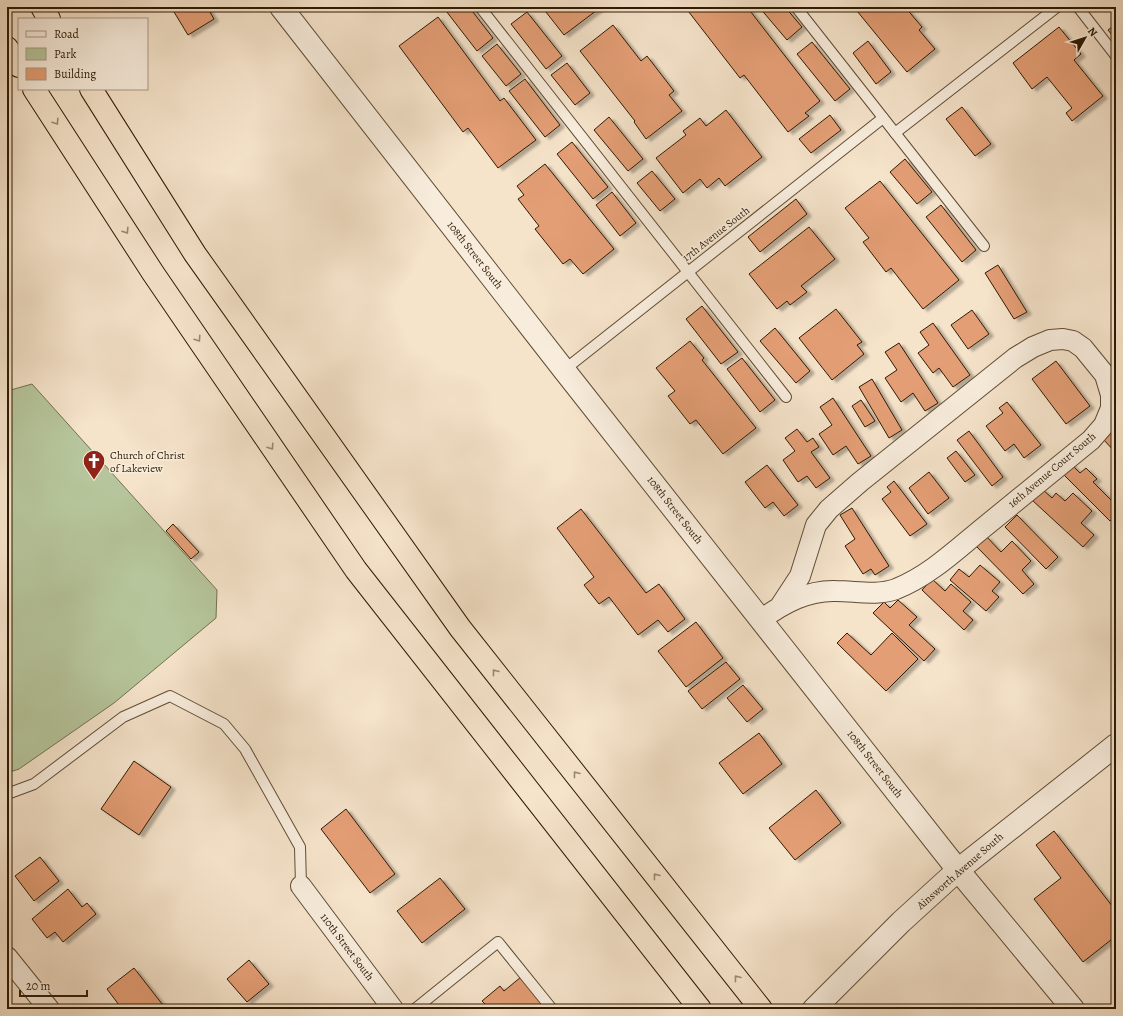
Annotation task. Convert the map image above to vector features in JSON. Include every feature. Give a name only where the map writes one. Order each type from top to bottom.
[{"type":"highway","points":[[42,7],[48,18]]},
{"type":"highway","points":[[7,48],[18,64]]},
{"type":"highway","points":[[35,90],[153,273],[356,570],[700,1009]]},
{"type":"highway","points":[[92,90],[195,254],[460,628],[761,1009]]},
{"type":"street","name":"108th Street South","points":[[281,7],[564,370],[762,619],[958,870],[1073,1009]]},
{"type":"street","name":"16th Avenue Court South","points":[[762,619],[781,605],[801,596],[817,592],[835,591],[879,594],[896,589],[931,569],[1091,440],[1104,425],[1111,408],[1111,395],[1105,375],[1083,348],[1073,341],[1064,339],[1050,340],[1015,358],[860,482],[829,509],[816,525],[800,576],[781,605]]},
{"type":"street","name":"Ainsworth Avenue South","points":[[814,1009],[902,922],[958,870],[1116,745]]},
{"type":"street","name":"110th Street South","points":[[301,886],[393,1009]]},
{"type":"street","points":[[7,957],[49,1009]]},
{"type":"lane","points":[[480,7],[786,397]]},
{"type":"lane","points":[[796,7],[984,246]]},
{"type":"lane","points":[[895,133],[1057,7]]},
{"type":"lane","points":[[1078,7],[1116,56]]},
{"type":"lane","name":"17th Avenue South","points":[[564,370],[883,118]]},
{"type":"lane","points":[[7,794],[34,784],[123,717],[170,696],[224,724],[245,749],[300,847],[301,886]]},
{"type":"lane","points":[[415,1009],[498,942],[552,1009]]},
{"type":"green space","points":[[32,384],[217,590],[216,618],[114,703],[19,769],[7,773],[7,391]]},
{"type":"building","points":[[171,7],[207,7],[214,19],[188,35]]},
{"type":"building","points":[[443,7],[469,7],[493,38],[477,51]]},
{"type":"building","points":[[542,7],[601,7],[564,35]]},
{"type":"building","points":[[685,7],[747,7],[820,101],[805,113],[809,116],[788,132],[744,75],[740,78]]},
{"type":"building","points":[[759,7],[785,7],[802,27],[787,40]]},
{"type":"building","points":[[862,7],[905,7],[922,27],[919,30],[935,49],[907,72],[857,11]]},
{"type":"building","points":[[527,12],[562,56],[546,69],[511,24]]},
{"type":"building","points":[[438,17],[500,101],[504,98],[536,140],[498,168],[468,128],[463,132],[399,46]]},
{"type":"building","points":[[1116,24],[1116,40],[1108,30]]},
{"type":"building","points":[[613,25],[641,61],[647,56],[674,91],[669,95],[682,111],[646,139],[634,122],[635,121],[580,51]]},
{"type":"building","points":[[1059,27],[1081,54],[1074,60],[1103,96],[1072,121],[1066,113],[1072,108],[1047,77],[1032,89],[1013,63]]},
{"type":"building","points":[[868,41],[891,72],[876,84],[853,53]]},
{"type":"building","points":[[812,42],[850,89],[835,101],[797,54]]},
{"type":"building","points":[[497,44],[521,74],[506,86],[482,56]]},
{"type":"building","points":[[567,63],[590,93],[575,105],[551,75]]},
{"type":"building","points":[[525,79],[560,125],[545,137],[509,91]]},
{"type":"building","points":[[962,107],[991,144],[975,156],[946,119]]},
{"type":"building","points":[[726,110],[762,157],[725,186],[719,178],[707,188],[700,179],[683,193],[656,158],[686,135],[683,131],[700,118],[706,126]]},
{"type":"building","points":[[830,115],[841,130],[811,153],[799,139]]},
{"type":"building","points":[[609,117],[643,159],[628,171],[594,130]]},
{"type":"building","points":[[572,142],[608,187],[593,199],[557,154]]},
{"type":"building","points":[[905,159],[932,192],[917,204],[890,172]]},
{"type":"building","points":[[545,164],[614,249],[583,274],[570,259],[563,264],[535,229],[539,226],[518,199],[524,195],[517,186]]},
{"type":"building","points":[[652,171],[675,199],[660,211],[637,183]]},
{"type":"building","points":[[880,181],[959,280],[923,309],[891,268],[886,272],[863,242],[869,238],[845,208]]},
{"type":"building","points":[[612,192],[636,223],[620,236],[596,205]]},
{"type":"building","points":[[796,199],[807,214],[760,252],[748,237]]},
{"type":"building","points":[[941,205],[976,250],[962,262],[926,217]]},
{"type":"building","points":[[809,227],[835,259],[801,286],[807,292],[790,305],[787,301],[777,309],[749,274]]},
{"type":"building","points":[[998,265],[1027,312],[1014,319],[985,273]]},
{"type":"building","points":[[702,306],[738,352],[721,364],[686,319]]},
{"type":"building","points":[[836,309],[862,342],[857,345],[864,354],[832,380],[799,338]]},
{"type":"building","points":[[972,310],[989,334],[968,349],[951,325]]},
{"type":"building","points":[[933,323],[970,375],[953,387],[939,368],[933,373],[918,353],[929,345],[920,332]]},
{"type":"building","points":[[775,328],[810,371],[796,383],[760,341]]},
{"type":"building","points":[[690,341],[704,358],[702,360],[756,428],[723,454],[696,420],[690,424],[668,396],[675,391],[656,368]]},
{"type":"building","points":[[899,343],[938,403],[925,411],[913,393],[901,402],[885,378],[897,370],[885,352]]},
{"type":"building","points":[[742,358],[775,400],[760,412],[727,369]]},
{"type":"building","points":[[1056,361],[1090,406],[1066,424],[1032,379]]},
{"type":"building","points":[[872,379],[902,430],[889,438],[859,387]]},
{"type":"building","points":[[833,398],[871,456],[858,464],[846,446],[833,455],[819,434],[832,425],[820,407]]},
{"type":"building","points":[[861,400],[875,421],[865,427],[852,406]]},
{"type":"building","points":[[1007,402],[1041,445],[1024,458],[1014,444],[1005,451],[986,426],[1003,413],[999,408]]},
{"type":"building","points":[[1115,428],[1116,429],[1116,453],[1103,439]]},
{"type":"building","points":[[797,429],[807,442],[813,438],[819,447],[811,452],[830,478],[816,488],[807,476],[798,482],[783,460],[795,451],[785,438]]},
{"type":"building","points":[[969,431],[1003,477],[992,486],[957,440]]},
{"type":"building","points":[[956,451],[975,475],[965,482],[947,458]]},
{"type":"building","points":[[1070,463],[1080,473],[1086,468],[1097,479],[1093,482],[1116,505],[1116,516],[1110,521],[1061,472]]},
{"type":"building","points":[[767,465],[798,505],[784,516],[773,502],[765,508],[745,482]]},
{"type":"building","points":[[929,472],[949,498],[928,514],[909,488]]},
{"type":"building","points":[[894,481],[927,524],[910,536],[882,499],[891,492],[887,487]]},
{"type":"building","points":[[1042,489],[1052,498],[1056,493],[1065,501],[1073,493],[1092,511],[1081,523],[1094,535],[1083,547],[1032,500]]},
{"type":"building","points":[[852,508],[889,566],[875,575],[871,569],[863,574],[845,546],[855,539],[840,515]]},
{"type":"building","points":[[581,509],[646,593],[659,584],[685,619],[668,632],[658,620],[638,635],[609,597],[599,604],[584,585],[594,577],[557,528]]},
{"type":"building","points":[[1017,515],[1058,557],[1046,569],[1005,527]]},
{"type":"building","points":[[173,524],[199,552],[191,559],[166,531]]},
{"type":"building","points":[[986,536],[1001,552],[1012,541],[1031,561],[1022,570],[1034,584],[1023,594],[976,546]]},
{"type":"building","points":[[980,565],[1000,582],[992,591],[999,597],[986,611],[950,580],[959,569],[969,577]]},
{"type":"building","points":[[932,579],[945,591],[951,584],[971,602],[963,611],[973,620],[964,630],[922,590]]},
{"type":"building","points":[[898,600],[917,617],[909,625],[935,649],[924,661],[873,613],[884,602],[890,608]]},
{"type":"building","points":[[696,622],[723,658],[686,687],[658,651]]},
{"type":"building","points":[[847,633],[871,655],[892,633],[918,659],[886,691],[837,643]]},
{"type":"building","points":[[726,662],[740,679],[702,709],[688,691]]},
{"type":"building","points":[[743,685],[763,709],[747,722],[727,698]]},
{"type":"building","points":[[759,733],[782,764],[743,794],[719,763]]},
{"type":"building","points":[[134,761],[171,787],[139,835],[101,809]]},
{"type":"building","points":[[816,790],[841,823],[795,860],[769,828]]},
{"type":"building","points":[[346,809],[395,874],[370,893],[321,829]]},
{"type":"building","points":[[1054,831],[1116,911],[1116,936],[1083,962],[1034,899],[1061,878],[1036,845]]},
{"type":"building","points":[[40,857],[59,881],[34,901],[15,876]]},
{"type":"building","points":[[440,878],[465,909],[422,943],[397,911]]},
{"type":"building","points":[[68,889],[82,907],[87,903],[96,914],[63,942],[55,932],[47,938],[32,919]]},
{"type":"building","points":[[249,960],[269,984],[247,1002],[227,979]]},
{"type":"building","points":[[134,968],[166,1009],[122,1009],[107,989]]},
{"type":"building","points":[[521,977],[547,1009],[480,1009],[485,1004],[482,1001],[500,986],[504,991]]},
{"type":"place","name":"Church of Christ of Lakeview","points":[[94,480]]}]
